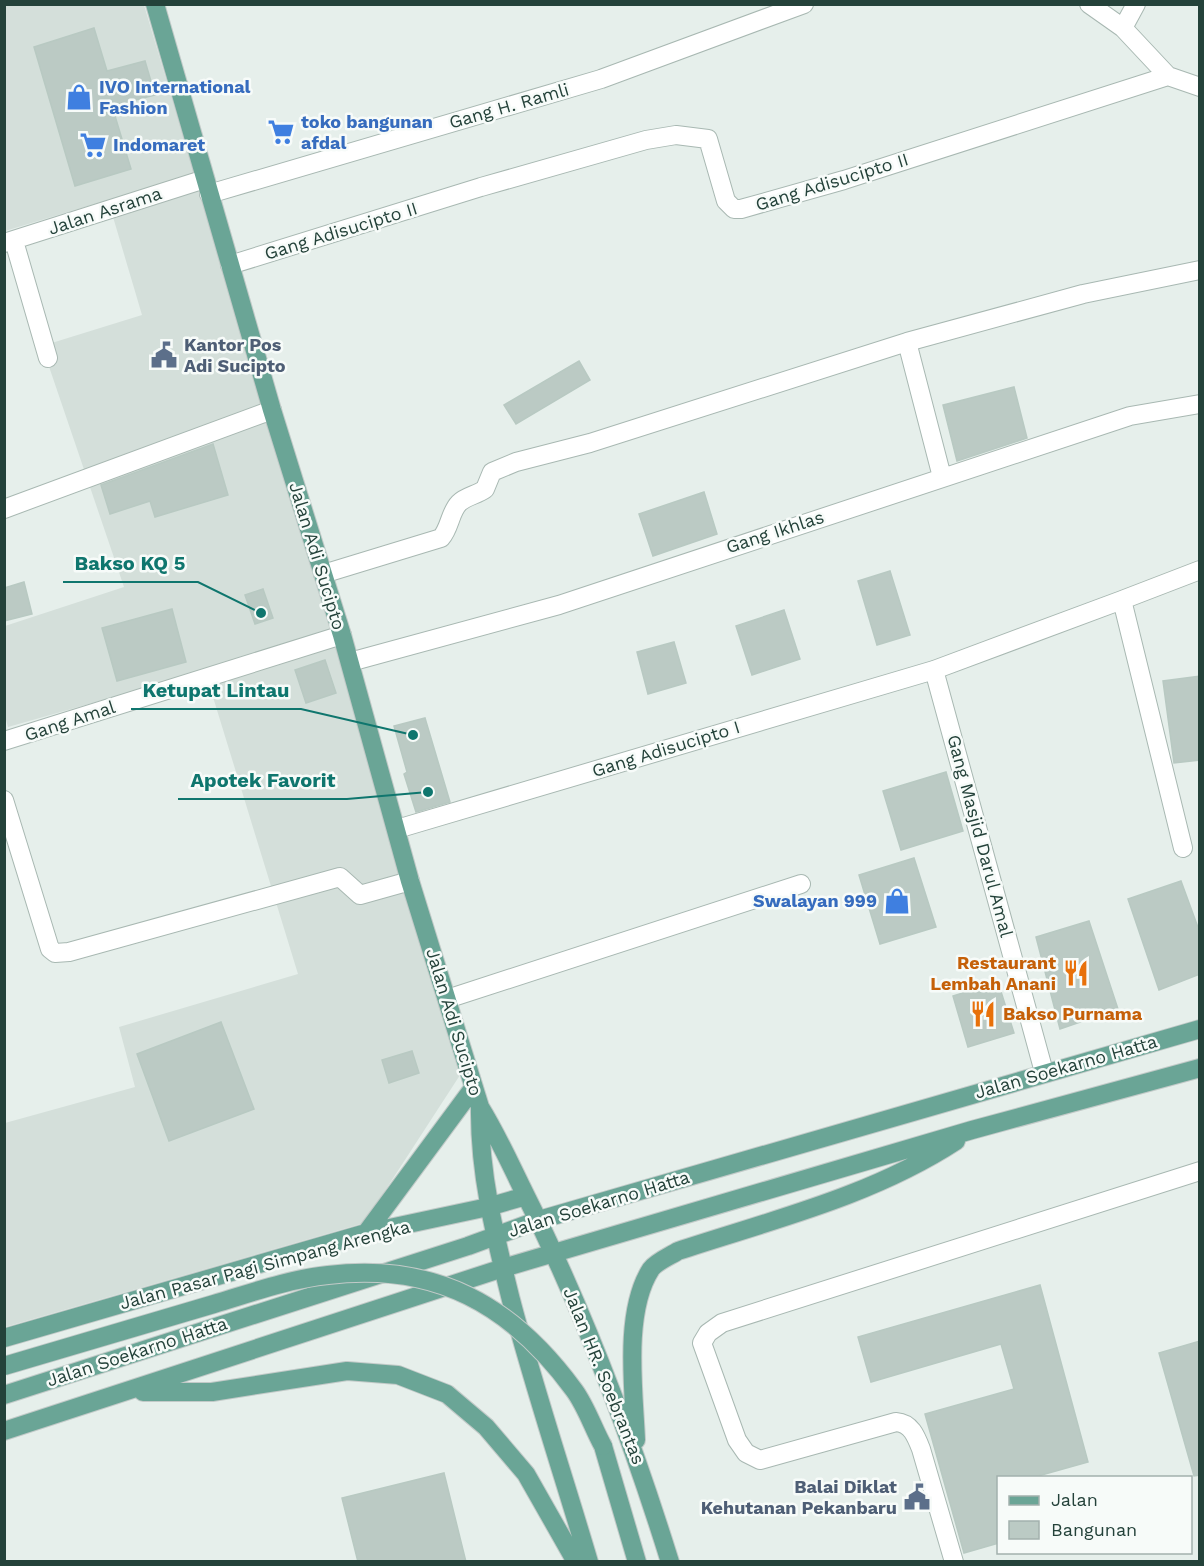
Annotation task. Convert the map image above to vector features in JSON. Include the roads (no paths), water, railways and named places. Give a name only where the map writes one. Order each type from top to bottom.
[{"type":"main road","name":"Jalan Adi Sucipto","points":[[155,4],[272,410],[350,662],[410,881],[480,1107],[497,1135],[526,1196]]},
{"type":"main road","name":"Jalan Soekarno Hatta","points":[[4,1395],[539,1220],[1044,1072],[1200,1029]]},
{"type":"main road","name":"Jalan Soekarno Hatta","points":[[4,1431],[503,1268],[972,1130],[1200,1068]]},
{"type":"main road","points":[[366,1233],[474,1087]]},
{"type":"main road","name":"Jalan Adi Sucipto","points":[[480,1107],[480,1140],[488,1207]]},
{"type":"main road","points":[[637,1455],[631,1352],[638,1303],[651,1268],[678,1251],[860,1191],[928,1160],[972,1130]]},
{"type":"main road","name":"Jalan HR. Soebrantas","points":[[526,1196],[555,1254],[637,1455],[670,1562]]},
{"type":"main road","name":"Jalan Pasar Pagi Simpang Arengka","points":[[4,1338],[366,1233],[488,1207],[526,1196]]},
{"type":"main road","points":[[488,1207],[526,1354],[589,1562]]},
{"type":"main road","points":[[4,1366],[301,1279],[368,1272],[404,1275],[453,1287],[488,1305],[510,1323],[539,1350],[575,1391],[603,1446],[637,1562]]},
{"type":"main road","points":[[124,1392],[212,1392],[347,1371],[398,1375],[447,1394],[486,1427],[526,1474],[576,1562]]},
{"type":"street","name":"Gang H. Ramli","points":[[207,187],[601,79],[804,4]]},
{"type":"street","points":[[1089,4],[1123,28],[1168,76],[1200,87]]},
{"type":"street","points":[[1123,28],[1136,4]]},
{"type":"street","name":"Gang Adisucipto II","points":[[230,265],[481,187],[662,136],[676,135],[708,139],[726,201],[734,209],[754,207],[1168,76]]},
{"type":"street","name":"Jalan Asrama","points":[[9,242],[207,187]]},
{"type":"street","points":[[9,242],[48,358]]},
{"type":"street","points":[[323,574],[441,538],[449,529],[456,506],[485,489],[492,472],[516,462],[590,443],[887,351],[907,342],[1083,294],[1200,270]]},
{"type":"street","points":[[907,342],[942,477]]},
{"type":"street","name":"Gang Ikhlas","points":[[350,662],[559,605],[1130,416],[1200,404]]},
{"type":"street","points":[[4,509],[272,410]]},
{"type":"street","name":"Gang Adisucipto I","points":[[397,829],[934,670],[1200,570]]},
{"type":"street","points":[[1122,600],[1183,848]]},
{"type":"street","name":"Gang Amal","points":[[4,741],[342,635]]},
{"type":"street","name":"Gang Masjid Darul Amal","points":[[934,670],[1044,1072]]},
{"type":"street","points":[[4,800],[50,949],[55,953],[69,952],[340,877],[360,896],[410,881]]},
{"type":"street","points":[[447,999],[801,884]]},
{"type":"street","points":[[954,1562],[921,1449],[913,1431],[903,1422],[760,1460],[746,1452],[737,1440],[702,1343],[708,1334],[722,1323],[1200,1171]]},
{"type":"place","name":"IVO International Fashion","points":[[79,97]]},
{"type":"place","name":"toko bangunan afdal","points":[[281,132]]},
{"type":"place","name":"Indomaret","points":[[93,145]]},
{"type":"place","name":"Kantor Pos Adi Sucipto","points":[[164,355]]},
{"type":"place","name":"Bakso KQ 5","points":[[261,613]]},
{"type":"place","name":"Ketupat Lintau","points":[[413,735]]},
{"type":"place","name":"Apotek Favorit","points":[[428,792]]},
{"type":"place","name":"Swalayan 999","points":[[897,901]]},
{"type":"place","name":"Restaurant Lembah Anani","points":[[1076,973]]},
{"type":"place","name":"Bakso Purnama","points":[[983,1014]]},
{"type":"place","name":"Balai Diklat Kehutanan Pekanbaru","points":[[917,1497]]}]
